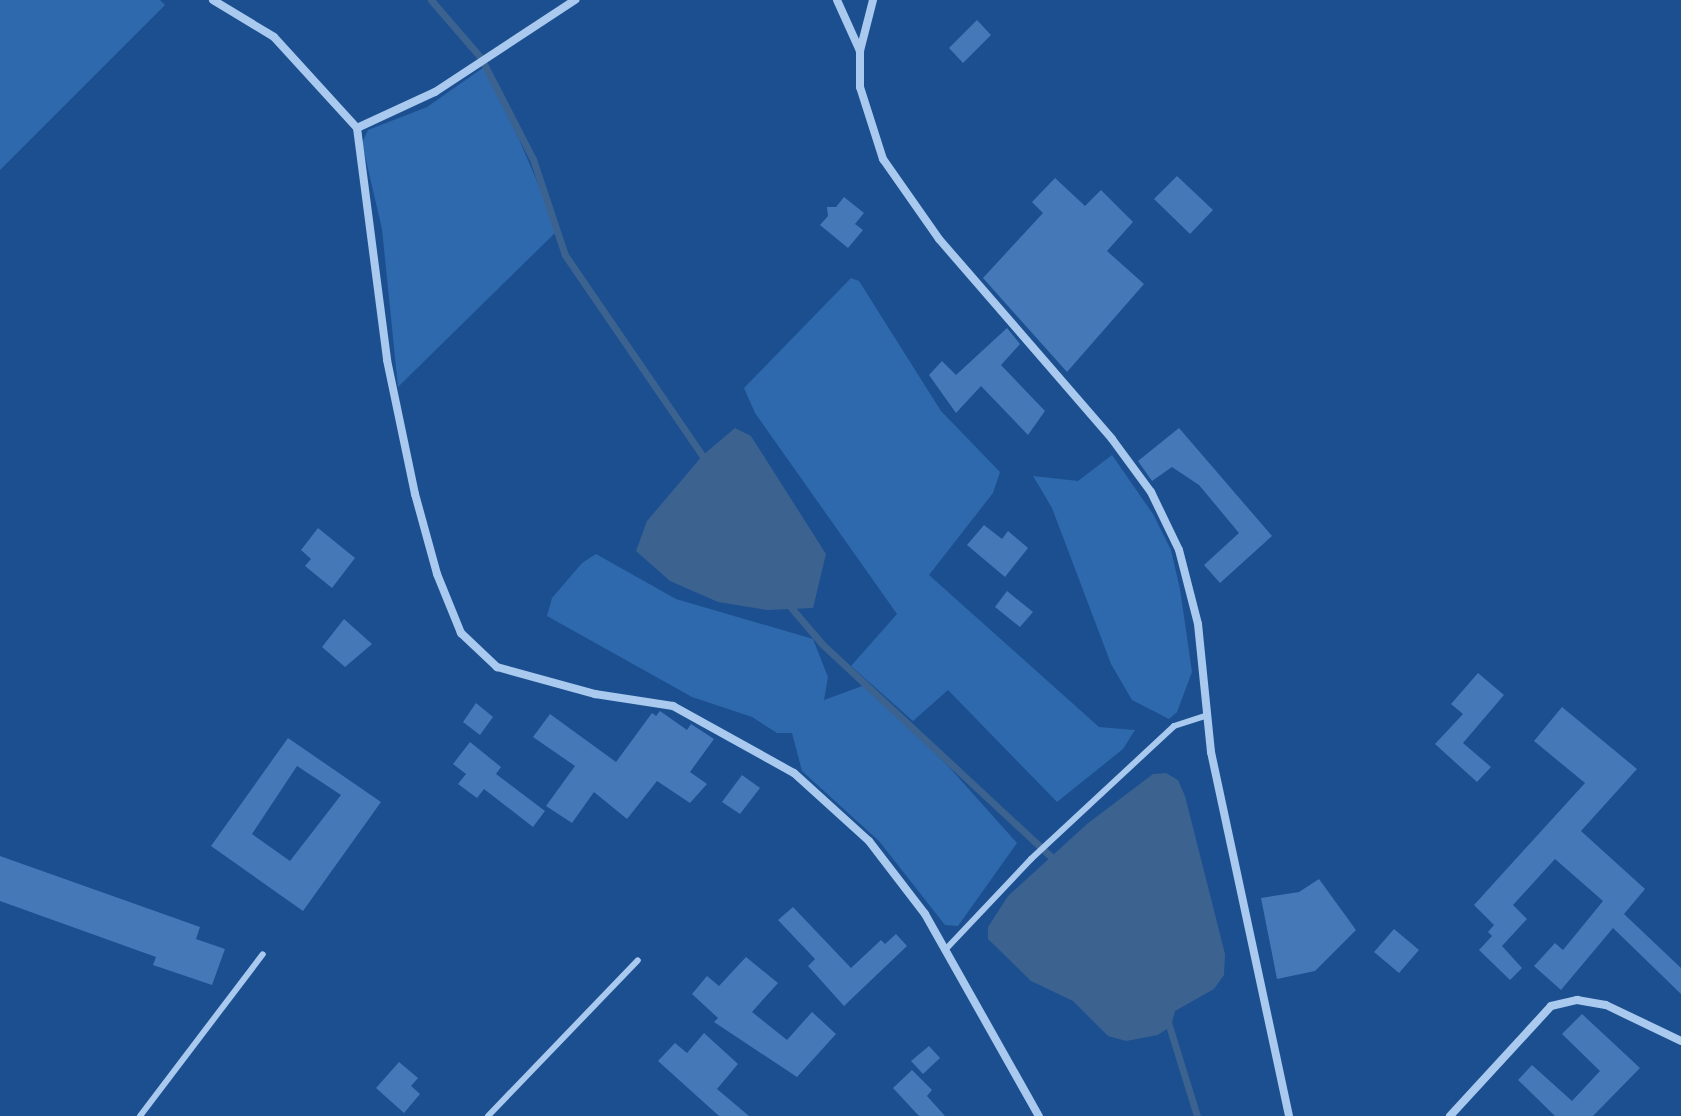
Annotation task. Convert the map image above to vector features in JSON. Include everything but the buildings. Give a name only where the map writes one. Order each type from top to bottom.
[{"type":"street","points":[[213,0],[274,37],[357,128],[396,406],[437,574],[461,633],[497,667],[595,694],[673,706],[794,773],[869,841],[946,949],[1039,1116]]},
{"type":"street","points":[[357,128],[435,92],[575,0]]},
{"type":"street","points":[[837,0],[860,51]]},
{"type":"street","points":[[873,0],[860,51],[860,87],[873,138],[904,192],[1112,439],[1170,527],[1198,624],[1205,716],[1289,1116]]},
{"type":"street","points":[[1450,1116],[1551,1006],[1577,1000],[1606,1005],[1681,1041]]},
{"type":"lane","points":[[946,949],[1031,859],[1174,726],[1205,716]]},
{"type":"lane","points":[[140,1116],[263,954]]},
{"type":"lane","points":[[488,1116],[638,960]]},
{"type":"shaded area","points":[[0,0],[160,0],[165,5],[0,170]]},
{"type":"shaded area","points":[[487,65],[558,230],[398,387],[382,229],[362,143],[368,130],[427,107]]},
{"type":"shaded area","points":[[851,278],[859,281],[941,411],[1000,472],[993,493],[929,575],[1099,727],[1135,730],[1123,749],[1057,802],[948,690],[913,721],[851,666],[897,614],[755,413],[744,388]]},
{"type":"shaded area","points":[[735,428],[751,436],[826,554],[813,608],[767,610],[718,602],[670,581],[636,551],[647,521],[703,455]]},
{"type":"shaded area","points":[[1112,455],[1153,514],[1171,550],[1180,589],[1192,672],[1177,712],[1169,719],[1132,700],[1111,664],[1052,508],[1033,476],[1078,481]]},
{"type":"shaded area","points":[[596,554],[676,599],[813,639],[828,677],[824,700],[865,685],[949,767],[1017,843],[958,926],[945,925],[879,841],[802,771],[792,733],[777,733],[752,717],[692,697],[547,616],[552,598],[582,563]]},
{"type":"shaded area","points":[[1166,773],[1178,780],[1185,796],[1225,954],[1224,975],[1214,989],[1175,1011],[1171,1026],[1158,1035],[1126,1041],[1108,1036],[1073,1001],[1031,981],[988,939],[988,927],[1008,896],[1087,824],[1153,774]]},
{"type":"waterway","points":[[431,0],[481,58],[533,159],[565,255],[707,462]]},
{"type":"waterway","points":[[788,604],[822,644],[1059,864]]},
{"type":"waterway","points":[[1167,1019],[1197,1116]]}]
